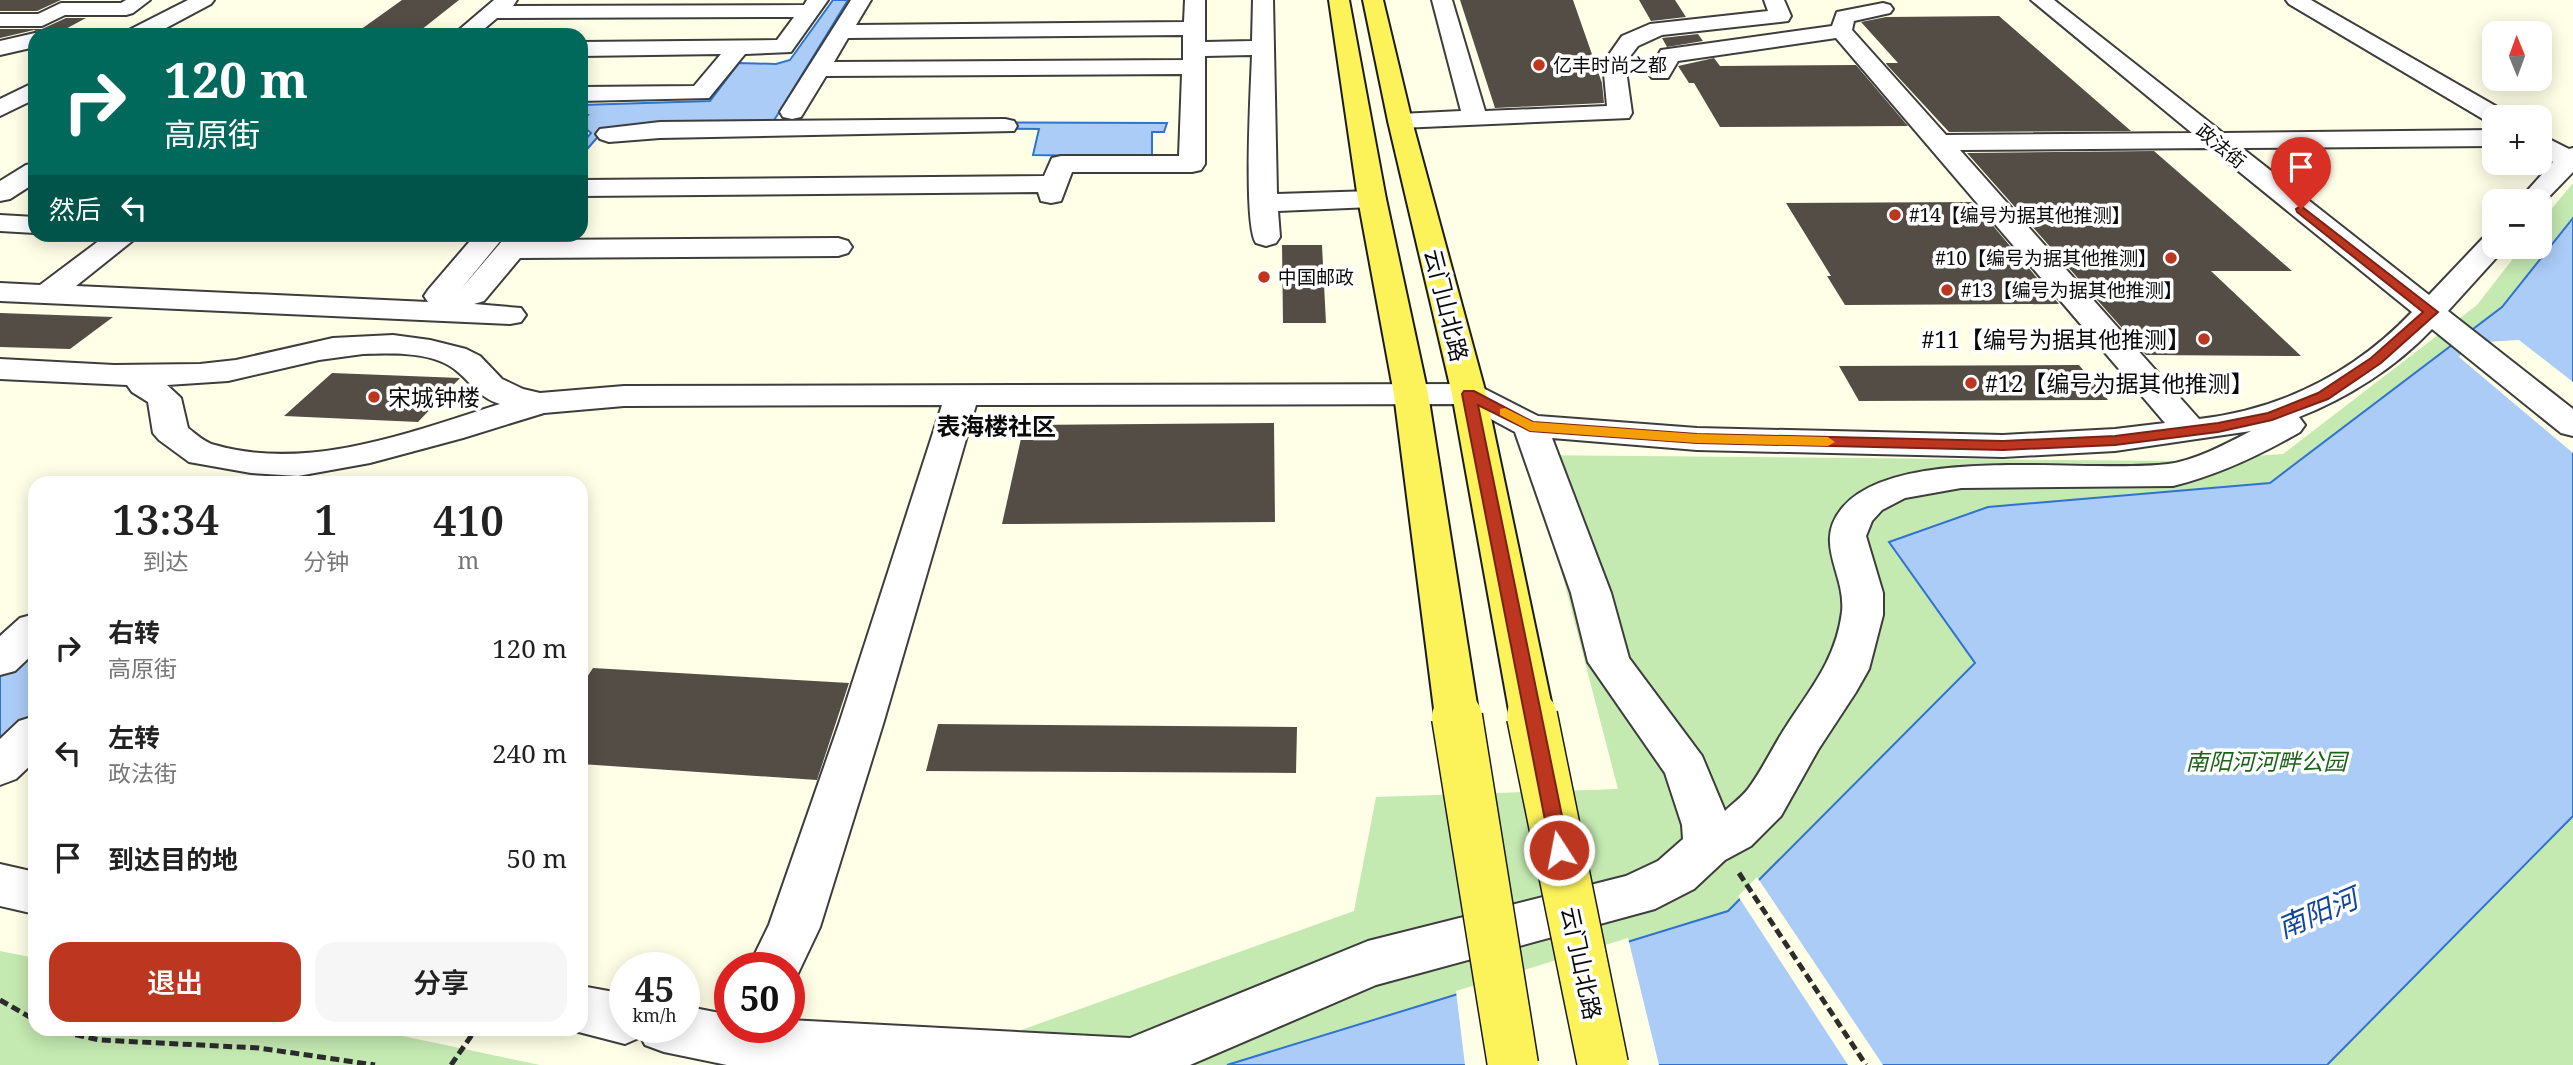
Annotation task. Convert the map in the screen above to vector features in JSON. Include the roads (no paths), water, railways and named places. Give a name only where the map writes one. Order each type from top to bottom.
[{"type":"main road","points":[[1339,0],[1372,200],[1411,394],[1457,717],[1513,1065]]},
{"type":"main road","name":"云门山北路","points":[[1373,0],[1400,121],[1469,394],[1603,1065]]},
{"type":"street","points":[[0,20],[42,20],[61,9],[126,9],[140,0]]},
{"type":"street","points":[[150,28],[204,0]]},
{"type":"street","points":[[792,112],[861,0]]},
{"type":"street","points":[[588,188],[1052,189],[1061,164],[1192,164],[1195,0]]},
{"type":"street","points":[[1263,0],[1263,203],[1266,237]]},
{"type":"street","points":[[1442,0],[1475,118]]},
{"type":"street","points":[[1400,121],[1620,113],[1614,63],[1630,41],[1658,29],[1780,16],[1774,0]]},
{"type":"street","name":"政法街","points":[[2041,0],[2573,426]]},
{"type":"street","points":[[2296,0],[2482,108]]},
{"type":"street","points":[[472,28],[499,6],[814,5]]},
{"type":"street","points":[[588,49],[783,47],[814,5]]},
{"type":"street","points":[[1841,31],[1845,17],[1883,9]]},
{"type":"street","points":[[1660,73],[1669,55],[1841,31]]},
{"type":"street","points":[[1841,31],[2190,431]]},
{"type":"street","points":[[842,32],[1193,48],[1263,48]]},
{"type":"street","points":[[0,48],[28,42]]},
{"type":"street","points":[[588,94],[701,93],[738,48]]},
{"type":"street","points":[[820,69],[1193,48]]},
{"type":"street","points":[[0,109],[28,93]]},
{"type":"street","points":[[606,137],[660,130],[1005,126]]},
{"type":"street","points":[[1949,152],[2236,158],[2254,154],[2363,152],[2361,138]]},
{"type":"street","points":[[1949,152],[2214,140],[2482,138]]},
{"type":"street","points":[[2543,189],[2571,158],[2552,148]]},
{"type":"street","points":[[0,193],[28,177]]},
{"type":"street","points":[[1263,203],[1372,200]]},
{"type":"street","points":[[0,223],[28,225]]},
{"type":"street","points":[[588,241],[838,247]]},
{"type":"street","points":[[48,293],[116,242]]},
{"type":"street","points":[[447,305],[439,296],[505,242]]},
{"type":"street","points":[[1723,860],[1734,832],[1764,803],[1847,669],[1858,634],[1863,593],[1847,536],[1855,517],[1869,502],[1895,489],[1961,477],[2174,475],[2238,452],[2279,432],[2323,396],[2376,360],[2431,312],[2482,256]]},
{"type":"street","points":[[0,292],[447,305],[476,315],[510,315]]},
{"type":"street","points":[[405,345],[447,305]]},
{"type":"street","points":[[0,369],[142,376],[231,370],[338,347],[405,345],[457,358],[468,364],[494,389],[515,398],[540,403]]},
{"type":"street","points":[[142,376],[145,385],[164,398],[171,433],[202,454],[251,462],[298,465],[357,455],[451,431],[540,403],[624,396],[1469,394],[1530,426],[1697,439],[2003,446],[2115,440],[2190,431],[2272,416],[2323,396]]},
{"type":"street","points":[[782,952],[794,927],[857,737],[962,396]]},
{"type":"street","points":[[1530,426],[1591,593],[1609,662],[1686,768],[1706,825],[1723,860]]},
{"type":"street","points":[[0,660],[28,634]]},
{"type":"street","points":[[0,767],[28,740]]},
{"type":"street","points":[[805,1040],[1133,1064],[1368,964],[1637,894],[1676,875],[1723,860]]},
{"type":"street","points":[[0,885],[28,891]]},
{"type":"street","points":[[588,1011],[609,1016]]},
{"type":"water","points":[[833,0],[848,0],[773,122],[1167,123],[1164,132],[1152,132],[1152,157],[1033,155],[1039,129],[652,126],[603,131],[588,148],[588,137],[591,133],[588,130],[588,105],[710,101],[739,63],[776,64],[790,60]]},
{"type":"water","name":"南阳河","points":[[2573,218],[2573,816],[2327,1065],[1227,1065],[1728,911],[1975,663],[1889,542],[1988,507],[2270,483],[2502,307],[2540,259],[2552,259],[2552,244]]},
{"type":"water","points":[[28,648],[28,718],[0,744],[0,674]]},
{"type":"place","name":"亿丰时尚之都","points":[[1539,65]]},
{"type":"place","name":"#14【编号为据其他推测】","points":[[1895,215]]},
{"type":"place","name":"#10【编号为据其他推测】","points":[[2171,258]]},
{"type":"place","name":"中国邮政","points":[[1264,277]]},
{"type":"place","name":"#13【编号为据其他推测】","points":[[1947,290]]},
{"type":"place","name":"#11【编号为据其他推测】","points":[[2204,339]]},
{"type":"place","name":"#12【编号为据其他推测】","points":[[1971,383]]},
{"type":"place","name":"宋城钟楼","points":[[374,397]]},
{"type":"district","name":"表海楼社区","points":[[996,425]]},
{"type":"park label","name":"南阳河河畔公园","points":[[2266,761]]}]
